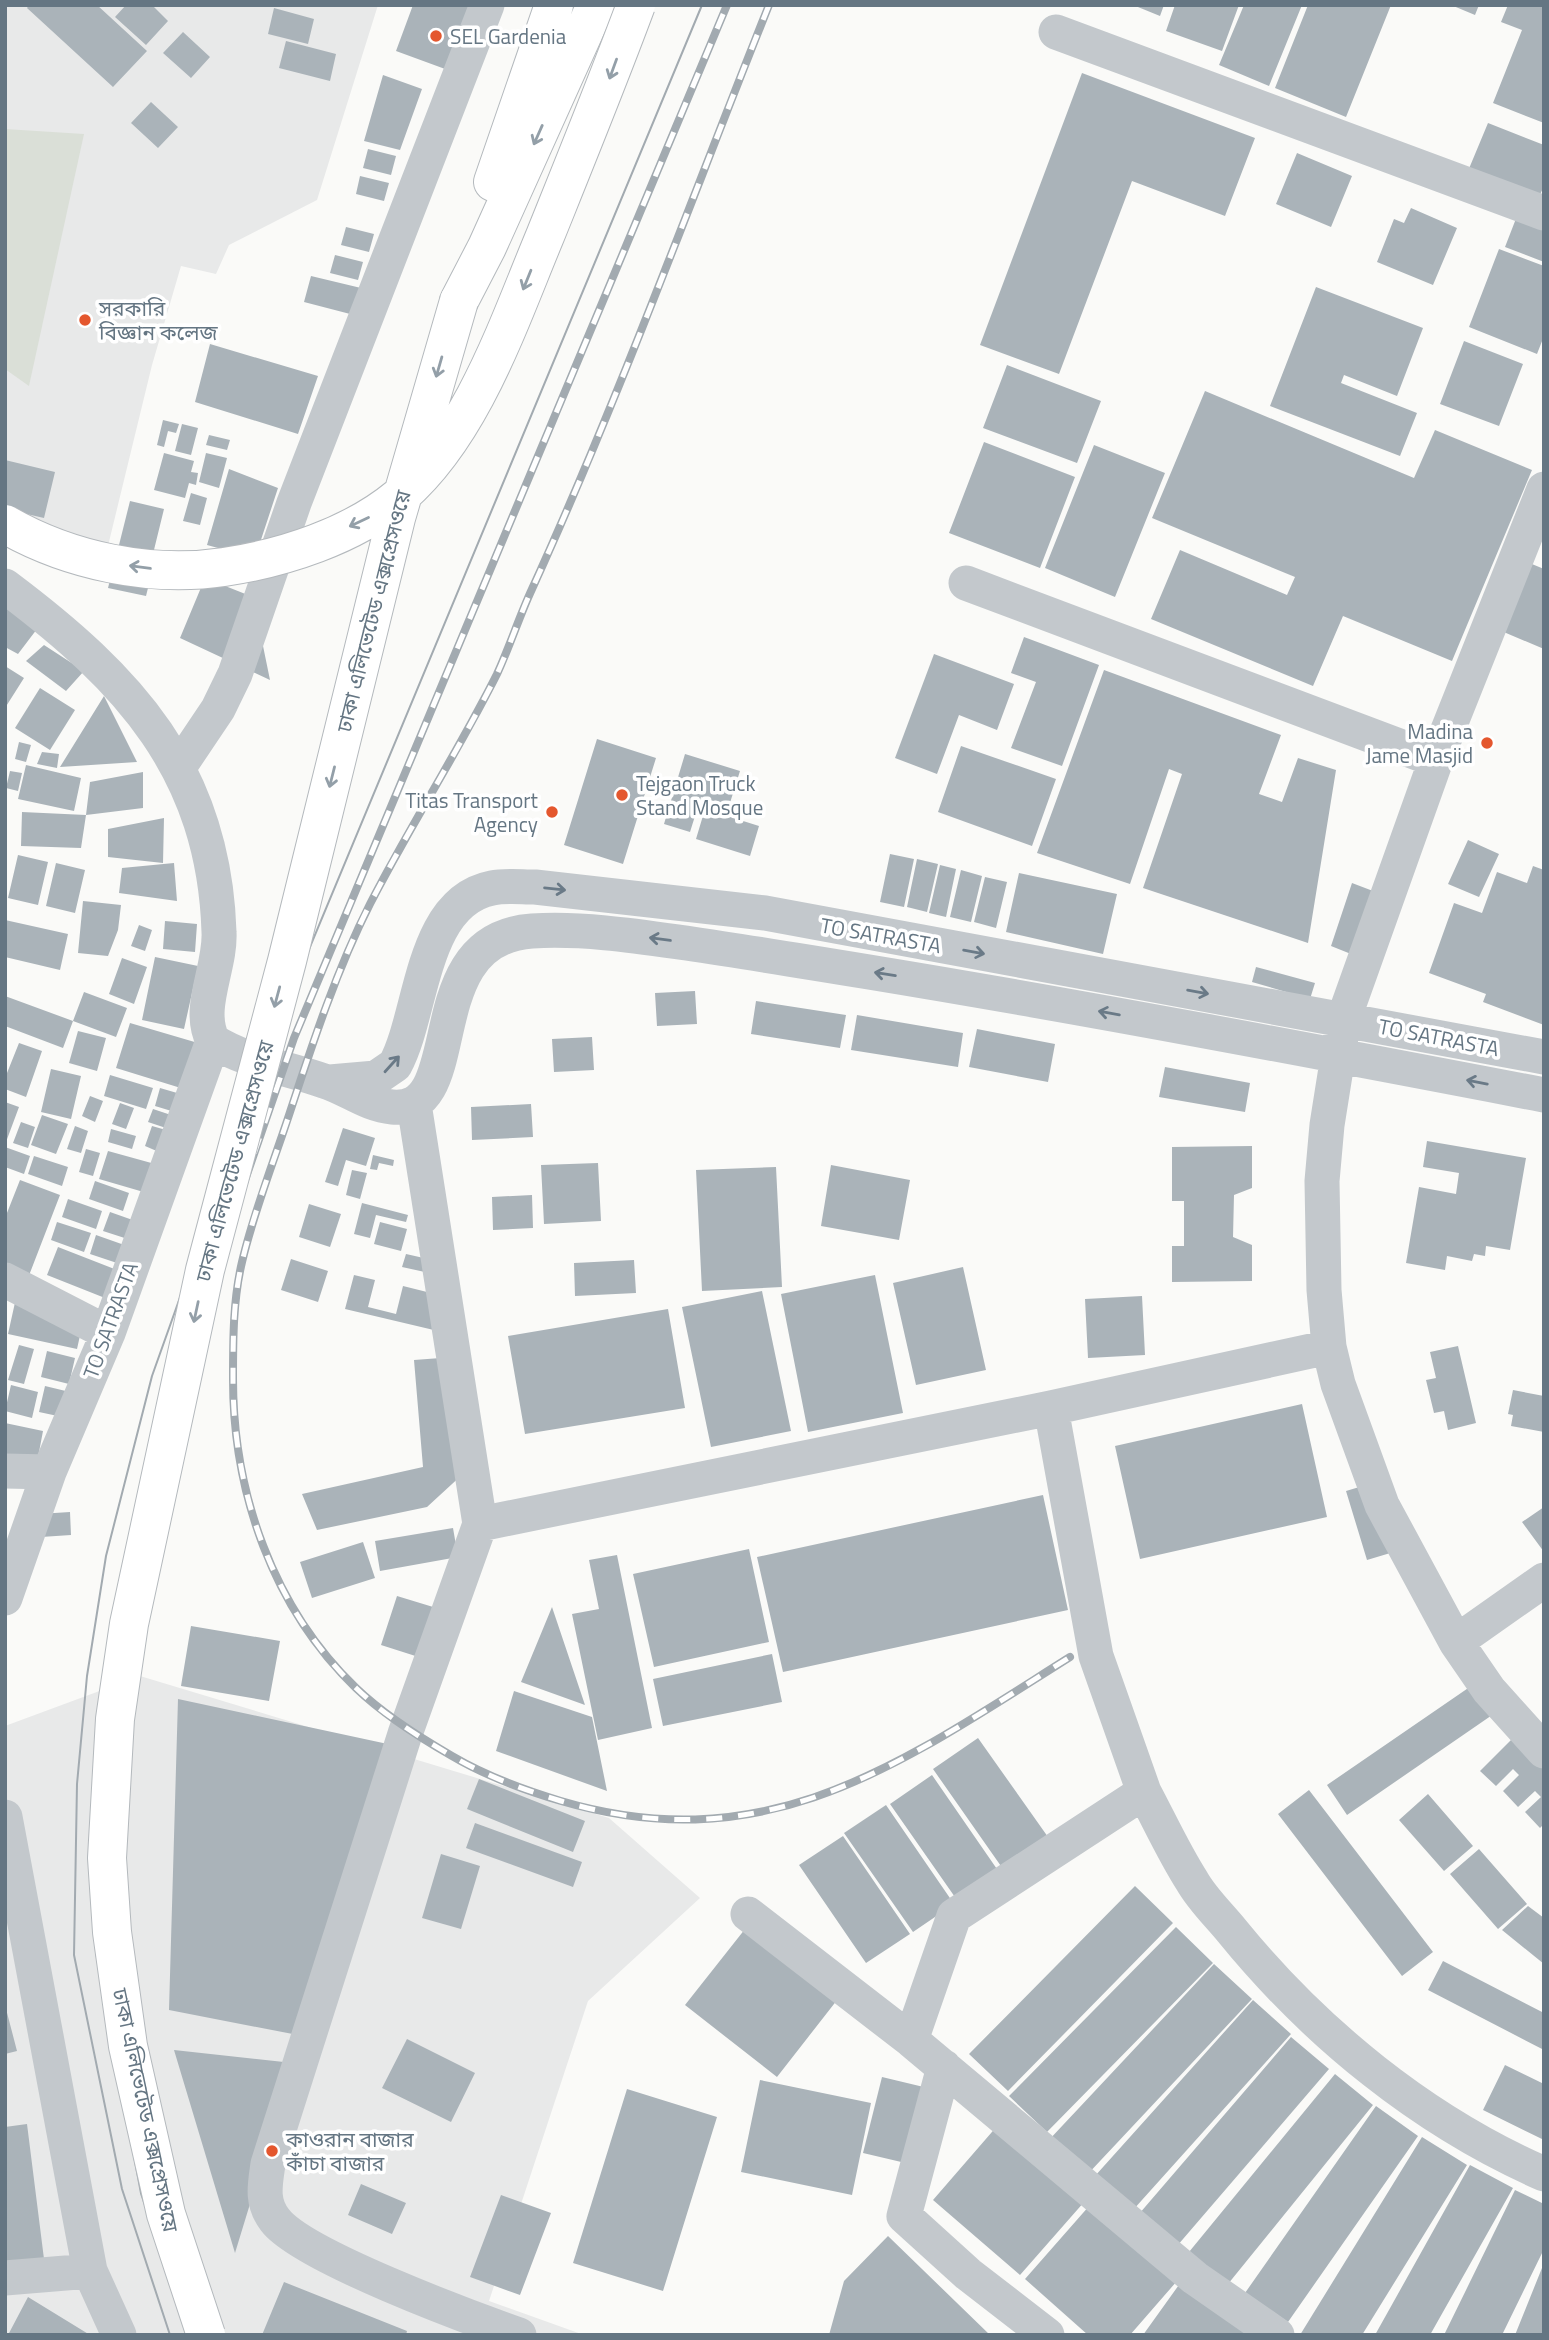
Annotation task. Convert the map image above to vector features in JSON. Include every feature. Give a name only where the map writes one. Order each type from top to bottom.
[{"type":"highway","name":"ঢাকা এলিভেটেড এক্সপ্রেসওয়ে","points":[[206,2335],[166,2214],[128,2046],[112,1931],[107,1858],[115,1719],[129,1624],[205,1270],[287,961],[396,518],[496,172],[554,5]]},
{"type":"highway","points":[[458,301],[487,247],[596,5]]},
{"type":"highway","points":[[5,524],[24,535],[90,558],[114,564],[184,571],[263,562],[372,516],[400,496],[426,469],[457,425],[492,363],[636,5]]},
{"type":"street","points":[[179,767],[218,709],[235,674],[294,503],[487,5]]},
{"type":"street","points":[[1055,32],[1544,213]]},
{"type":"street","points":[[1544,489],[1436,760],[1344,1018],[1336,1056],[1322,1181],[1324,1290],[1329,1347],[1338,1384],[1382,1505],[1456,1642],[1489,1690],[1544,1751]]},
{"type":"street","points":[[966,583],[1436,760]]},
{"type":"street","points":[[5,586],[41,613],[118,685],[148,719],[179,767],[206,832],[215,867],[220,940],[206,1019],[213,1041],[264,1062],[330,1082],[380,1105],[392,1107],[414,1104],[423,1099],[432,1083],[457,989],[485,945],[513,933],[586,931],[760,953],[1018,996],[1544,1095]]},
{"type":"street","points":[[511,887],[513,933]]},
{"type":"street","name":"TO SATRASTA","points":[[330,1082],[376,1078],[395,1065],[442,926],[468,897],[491,888],[511,887],[765,913],[1544,1057]]},
{"type":"street","points":[[760,953],[765,913]]},
{"type":"street","name":"TO SATRASTA","points":[[5,1598],[49,1472],[108,1333],[213,1041]]},
{"type":"street","points":[[414,1104],[480,1524],[405,1734],[272,2151],[263,2193],[268,2209],[277,2223],[303,2241],[345,2263],[457,2312],[519,2335]]},
{"type":"street","points":[[5,1280],[108,1333]]},
{"type":"street","points":[[480,1524],[1051,1408],[1329,1347]]},
{"type":"street","points":[[1051,1408],[1096,1657],[1144,1792],[1193,1884],[1249,1953],[1310,2019],[1404,2094],[1515,2161],[1544,2174]]},
{"type":"street","points":[[5,1471],[49,1472]]},
{"type":"street","points":[[1456,1642],[1544,1580]]},
{"type":"street","points":[[911,2040],[954,1916],[1144,1792]]},
{"type":"street","points":[[5,1817],[89,2271],[119,2335]]},
{"type":"street","points":[[748,1914],[911,2040],[1195,2278],[1277,2335]]},
{"type":"street","points":[[944,2067],[904,2216],[968,2274],[1047,2335]]},
{"type":"street","points":[[5,2278],[89,2271]]},
{"type":"shaded area","name":"সরকারি বিজ্ঞান কলেজ","points":[[5,5],[378,5],[317,200],[229,245],[216,274],[181,266],[152,365],[107,550],[5,511]]},
{"type":"shaded area","points":[[5,129],[84,134],[29,386],[5,369]]},
{"type":"shaded area","name":"কাওরান বাজার কাঁচা বাজার","points":[[140,1676],[609,1818],[700,1898],[588,2001],[489,2301],[584,2335],[5,2335],[5,1726]]},
{"type":"building","points":[[29,5],[97,5],[147,51],[113,87],[27,8]]},
{"type":"building","points":[[126,5],[152,5],[168,21],[146,45],[115,17]]},
{"type":"building","name":"SEL Gardenia","points":[[413,5],[481,5],[456,73],[396,51]]},
{"type":"building","points":[[1133,5],[1164,5],[1160,16]]},
{"type":"building","points":[[1175,5],[1239,5],[1222,51],[1166,31]]},
{"type":"building","points":[[1244,5],[1302,5],[1269,86],[1219,65]]},
{"type":"building","points":[[1308,5],[1391,5],[1346,117],[1275,88]]},
{"type":"building","points":[[1451,5],[1479,5],[1475,15]]},
{"type":"building","points":[[1508,5],[1544,5],[1544,123],[1493,103],[1522,30],[1501,22]]},
{"type":"building","points":[[274,8],[314,19],[308,44],[268,34]]},
{"type":"building","points":[[183,32],[210,57],[191,78],[163,53]]},
{"type":"building","points":[[286,41],[336,54],[330,81],[279,68]]},
{"type":"building","points":[[1082,73],[1255,138],[1225,216],[1132,181],[1059,374],[980,345]]},
{"type":"building","points":[[383,75],[422,89],[400,150],[364,141]]},
{"type":"building","points":[[151,102],[178,127],[158,148],[131,123]]},
{"type":"building","points":[[1488,123],[1544,145],[1544,186],[1538,199],[1468,171]]},
{"type":"building","points":[[368,149],[396,156],[391,175],[363,168]]},
{"type":"building","points":[[1297,153],[1352,176],[1331,227],[1276,204]]},
{"type":"building","points":[[360,176],[389,183],[384,201],[356,194]]},
{"type":"building","points":[[1411,208],[1457,228],[1433,285],[1377,262],[1394,219],[1404,223]]},
{"type":"building","points":[[1517,216],[1544,226],[1544,262],[1505,247]]},
{"type":"building","points":[[346,227],[374,234],[369,252],[341,245]]},
{"type":"building","points":[[1499,249],[1544,266],[1544,336],[1537,354],[1469,327]]},
{"type":"building","points":[[335,255],[363,262],[358,280],[330,273]]},
{"type":"building","points":[[311,276],[361,288],[354,315],[304,302]]},
{"type":"building","points":[[1316,287],[1423,328],[1397,396],[1344,375],[1341,383],[1417,413],[1400,456],[1270,406]]},
{"type":"building","points":[[1464,341],[1523,364],[1499,426],[1440,404]]},
{"type":"building","points":[[210,344],[318,376],[298,434],[195,402]]},
{"type":"building","points":[[1007,365],[1101,401],[1077,463],[983,428]]},
{"type":"building","points":[[1205,391],[1414,478],[1435,430],[1532,470],[1452,661],[1343,616],[1313,686],[1151,619],[1180,550],[1287,595],[1295,577],[1152,518]]},
{"type":"building","points":[[163,420],[179,424],[176,433],[168,431],[164,447],[157,445]]},
{"type":"building","points":[[182,424],[198,428],[191,455],[175,451]]},
{"type":"building","points":[[209,435],[230,440],[227,450],[206,445]]},
{"type":"building","points":[[984,442],[1075,477],[1040,568],[949,533]]},
{"type":"building","points":[[1094,445],[1165,473],[1115,597],[1045,568]]},
{"type":"building","points":[[164,453],[194,461],[191,472],[198,473],[196,485],[189,483],[185,498],[154,490]]},
{"type":"building","points":[[206,453],[227,458],[219,488],[199,482]]},
{"type":"building","points":[[5,460],[55,472],[44,518],[5,509]]},
{"type":"building","points":[[229,469],[278,488],[255,558],[207,545]]},
{"type":"building","points":[[191,493],[207,498],[200,525],[183,521]]},
{"type":"building","points":[[130,501],[164,509],[152,558],[118,549]]},
{"type":"building","points":[[1527,562],[1544,569],[1544,649],[1499,630]]},
{"type":"building","points":[[112,572],[150,580],[146,596],[108,588]]},
{"type":"building","points":[[205,578],[253,597],[270,680],[180,638]]},
{"type":"building","points":[[5,606],[37,629],[18,654],[5,647]]},
{"type":"building","points":[[1024,637],[1099,665],[1062,766],[1011,748],[1036,682],[1011,673]]},
{"type":"building","points":[[44,645],[84,671],[66,691],[26,661]]},
{"type":"building","points":[[934,654],[1014,684],[997,730],[959,715],[937,774],[895,758]]},
{"type":"building","points":[[5,666],[24,678],[5,708]]},
{"type":"building","points":[[1104,670],[1281,735],[1259,794],[1282,802],[1298,758],[1336,770],[1308,943],[1143,888],[1182,774],[1169,769],[1130,884],[1037,853]]},
{"type":"building","points":[[40,688],[75,710],[50,750],[15,728]]},
{"type":"building","points":[[104,696],[137,762],[60,767]]},
{"type":"building","points":[[597,739],[656,758],[623,864],[564,845]]},
{"type":"building","points":[[19,742],[31,745],[26,762],[15,759]]},
{"type":"building","points":[[961,746],[1056,779],[1032,846],[938,812]]},
{"type":"building","points":[[42,752],[59,754],[57,768],[37,764]]},
{"type":"building","points":[[685,754],[740,771],[729,806],[701,797],[690,832],[664,824]]},
{"type":"building","points":[[26,765],[81,778],[74,811],[18,799]]},
{"type":"building","points":[[10,771],[22,773],[18,791],[6,788]]},
{"type":"building","points":[[143,772],[143,808],[86,815],[90,782]]},
{"type":"building","points":[[705,809],[759,826],[750,856],[696,839]]},
{"type":"building","points":[[22,812],[86,815],[81,848],[21,846]]},
{"type":"building","points":[[164,818],[163,863],[108,857],[108,829]]},
{"type":"building","points":[[1468,840],[1499,854],[1479,897],[1448,884]]},
{"type":"building","points":[[890,854],[914,859],[904,907],[880,902]]},
{"type":"building","points":[[18,855],[48,862],[38,905],[8,898]]},
{"type":"building","points":[[917,859],[938,864],[927,912],[907,907]]},
{"type":"building","points":[[56,863],[85,870],[75,913],[46,906]]},
{"type":"building","points":[[174,863],[177,901],[119,893],[122,868]]},
{"type":"building","points":[[940,865],[956,869],[946,917],[929,913]]},
{"type":"building","points":[[1533,866],[1544,870],[1544,1025],[1483,1002],[1486,994],[1429,973],[1454,903],[1482,913],[1497,872],[1527,883]]},
{"type":"building","points":[[961,870],[982,876],[971,922],[950,917]]},
{"type":"building","points":[[1019,873],[1117,894],[1103,954],[1006,932]]},
{"type":"building","points":[[985,877],[1007,882],[996,928],[974,922]]},
{"type":"building","points":[[1352,883],[1373,891],[1351,954],[1331,946]]},
{"type":"building","points":[[83,901],[121,905],[118,930],[108,956],[78,953]]},
{"type":"building","points":[[5,920],[68,934],[60,970],[5,957]]},
{"type":"building","points":[[165,921],[197,924],[195,952],[163,949]]},
{"type":"building","points":[[139,925],[152,930],[145,951],[131,946]]},
{"type":"building","points":[[155,957],[198,966],[184,1029],[142,1020]]},
{"type":"building","points":[[122,958],[147,967],[134,1004],[109,994]]},
{"type":"building","points":[[1256,967],[1315,983],[1310,999],[1252,982]]},
{"type":"building","points":[[695,991],[697,1024],[657,1026],[655,993]]},
{"type":"building","points":[[84,992],[127,1008],[116,1037],[73,1021]]},
{"type":"building","points":[[5,996],[73,1021],[63,1048],[5,1026]]},
{"type":"building","points":[[756,1001],[846,1015],[840,1048],[751,1034]]},
{"type":"building","points":[[857,1015],[963,1033],[958,1067],[851,1050]]},
{"type":"building","points":[[130,1023],[198,1043],[184,1089],[116,1068]]},
{"type":"building","points":[[977,1029],[1055,1044],[1048,1082],[969,1067]]},
{"type":"building","points":[[78,1031],[106,1038],[97,1071],[69,1063]]},
{"type":"building","points":[[592,1037],[594,1070],[554,1072],[552,1039]]},
{"type":"building","points":[[19,1043],[42,1051],[26,1097],[5,1089],[5,1078]]},
{"type":"building","points":[[1165,1067],[1250,1083],[1245,1112],[1159,1097]]},
{"type":"building","points":[[51,1069],[81,1076],[71,1119],[41,1112]]},
{"type":"building","points":[[110,1075],[153,1088],[146,1109],[104,1096]]},
{"type":"building","points":[[160,1088],[184,1095],[178,1113],[155,1106]]},
{"type":"building","points":[[90,1096],[103,1101],[95,1122],[82,1116]]},
{"type":"building","points":[[5,1102],[19,1107],[6,1142],[5,1142]]},
{"type":"building","points":[[120,1103],[134,1108],[126,1129],[112,1124]]},
{"type":"building","points":[[531,1104],[533,1137],[472,1140],[471,1107]]},
{"type":"building","points":[[153,1109],[174,1116],[169,1129],[148,1122]]},
{"type":"building","points":[[42,1115],[68,1124],[56,1154],[31,1145]]},
{"type":"building","points":[[21,1122],[35,1127],[28,1148],[13,1143]]},
{"type":"building","points":[[75,1126],[88,1131],[81,1153],[67,1149]]},
{"type":"building","points":[[152,1126],[166,1130],[159,1152],[145,1146]]},
{"type":"building","points":[[343,1128],[375,1138],[366,1166],[346,1160],[338,1186],[325,1182]]},
{"type":"building","points":[[111,1129],[136,1136],[132,1149],[108,1142]]},
{"type":"building","points":[[1427,1141],[1526,1158],[1510,1250],[1486,1246],[1485,1256],[1474,1254],[1472,1261],[1447,1256],[1445,1270],[1406,1263],[1419,1187],[1456,1194],[1459,1173],[1423,1167]]},
{"type":"building","points":[[1252,1146],[1252,1188],[1234,1195],[1233,1237],[1252,1245],[1252,1281],[1172,1282],[1172,1246],[1184,1246],[1184,1201],[1172,1201],[1172,1147]]},
{"type":"building","points":[[5,1147],[30,1156],[24,1174],[5,1167]]},
{"type":"building","points":[[86,1149],[100,1153],[93,1176],[79,1172]]},
{"type":"building","points":[[108,1151],[155,1164],[147,1193],[99,1179]]},
{"type":"building","points":[[373,1155],[394,1160],[393,1166],[379,1163],[377,1170],[370,1169]]},
{"type":"building","points":[[34,1156],[68,1167],[62,1186],[28,1174]]},
{"type":"building","points":[[598,1163],[601,1221],[544,1224],[541,1165]]},
{"type":"building","points":[[831,1165],[910,1180],[899,1240],[821,1226]]},
{"type":"building","points":[[776,1167],[782,1287],[702,1291],[696,1170]]},
{"type":"building","points":[[352,1170],[367,1173],[360,1199],[346,1195]]},
{"type":"building","points":[[20,1180],[60,1195],[28,1278],[5,1269],[5,1218]]},
{"type":"building","points":[[95,1181],[129,1193],[123,1211],[89,1199]]},
{"type":"building","points":[[532,1195],[533,1228],[493,1230],[492,1197]]},
{"type":"building","points":[[68,1199],[102,1211],[96,1229],[62,1217]]},
{"type":"building","points":[[362,1203],[408,1215],[406,1222],[376,1215],[370,1238],[354,1234]]},
{"type":"building","points":[[309,1204],[341,1214],[330,1247],[299,1237]]},
{"type":"building","points":[[110,1212],[144,1224],[137,1242],[103,1231]]},
{"type":"building","points":[[57,1222],[91,1233],[84,1252],[51,1240]]},
{"type":"building","points":[[380,1222],[407,1229],[401,1251],[374,1244]]},
{"type":"building","points":[[96,1235],[130,1247],[123,1265],[90,1254]]},
{"type":"building","points":[[58,1247],[117,1270],[105,1298],[47,1275]]},
{"type":"building","points":[[406,1254],[437,1261],[434,1274],[402,1267]]},
{"type":"building","points":[[291,1259],[328,1271],[318,1302],[281,1290]]},
{"type":"building","points":[[634,1260],[636,1293],[575,1296],[574,1263]]},
{"type":"building","points":[[963,1267],[986,1370],[916,1385],[893,1283]]},
{"type":"building","points":[[354,1275],[375,1280],[368,1307],[396,1314],[403,1286],[447,1297],[438,1331],[345,1309]]},
{"type":"building","points":[[875,1275],[903,1413],[808,1432],[781,1294]]},
{"type":"building","points":[[18,1289],[87,1304],[77,1349],[8,1334]]},
{"type":"building","points":[[762,1291],[791,1431],[711,1447],[682,1307]]},
{"type":"building","points":[[1142,1296],[1145,1355],[1088,1358],[1085,1299]]},
{"type":"building","points":[[668,1309],[685,1408],[525,1434],[508,1336]]},
{"type":"building","points":[[19,1345],[34,1349],[24,1384],[8,1380]]},
{"type":"building","points":[[1458,1346],[1476,1423],[1448,1430],[1444,1411],[1434,1413],[1426,1380],[1436,1378],[1430,1352]]},
{"type":"building","points":[[47,1351],[75,1358],[69,1384],[41,1377]]},
{"type":"building","points":[[454,1357],[464,1473],[427,1507],[317,1530],[302,1494],[423,1467],[414,1360]]},
{"type":"building","points":[[11,1385],[38,1392],[32,1418],[5,1411]]},
{"type":"building","points":[[45,1386],[74,1393],[67,1418],[39,1412]]},
{"type":"building","points":[[1513,1390],[1544,1396],[1544,1432],[1511,1426],[1513,1415],[1508,1414]]},
{"type":"building","points":[[1302,1404],[1327,1517],[1140,1559],[1115,1446]]},
{"type":"building","points":[[5,1423],[43,1431],[36,1468],[5,1462]]},
{"type":"building","points":[[1376,1482],[1397,1551],[1367,1560],[1346,1491]]},
{"type":"building","points":[[1043,1495],[1068,1610],[783,1672],[757,1557]]},
{"type":"building","points":[[1544,1507],[1544,1552],[1522,1522]]},
{"type":"building","points":[[70,1512],[71,1535],[41,1537],[39,1514]]},
{"type":"building","points":[[453,1528],[458,1557],[380,1571],[375,1541]]},
{"type":"building","points":[[363,1542],[375,1578],[312,1598],[300,1562]]},
{"type":"building","points":[[749,1549],[769,1642],[654,1667],[633,1574]]},
{"type":"building","points":[[617,1555],[652,1728],[598,1740],[572,1614],[599,1609],[589,1560]]},
{"type":"building","points":[[397,1596],[443,1610],[428,1660],[381,1645]]},
{"type":"building","points":[[552,1607],[585,1705],[521,1682]]},
{"type":"building","points":[[191,1626],[280,1641],[269,1701],[181,1686]]},
{"type":"building","points":[[772,1654],[782,1702],[663,1726],[653,1679]]},
{"type":"building","points":[[1477,1682],[1498,1711],[1347,1815],[1327,1785]]},
{"type":"building","points":[[514,1691],[592,1717],[607,1791],[496,1751]]},
{"type":"building","points":[[178,1699],[397,1746],[303,2036],[169,2010]]},
{"type":"building","points":[[1522,1729],[1544,1751],[1544,1824],[1540,1828],[1525,1812],[1541,1797],[1535,1791],[1518,1807],[1503,1791],[1519,1775],[1513,1769],[1496,1786],[1480,1771]]},
{"type":"building","points":[[978,1738],[1048,1837],[1003,1869],[933,1769]]},
{"type":"building","points":[[932,1775],[999,1872],[957,1900],[890,1804]]},
{"type":"building","points":[[479,1779],[585,1821],[573,1852],[467,1809]]},
{"type":"building","points":[[1309,1790],[1433,1952],[1402,1976],[1278,1814]]},
{"type":"building","points":[[1428,1794],[1473,1846],[1444,1871],[1399,1820]]},
{"type":"building","points":[[886,1805],[954,1904],[913,1932],[844,1833]]},
{"type":"building","points":[[475,1823],[582,1862],[573,1887],[466,1848]]},
{"type":"building","points":[[843,1836],[910,1934],[866,1963],[799,1865]]},
{"type":"building","points":[[1479,1849],[1527,1904],[1498,1929],[1450,1874]]},
{"type":"building","points":[[441,1854],[480,1866],[461,1929],[422,1918]]},
{"type":"building","points":[[1135,1886],[1173,1923],[1008,2091],[969,2054]]},
{"type":"building","points":[[1528,1906],[1544,1918],[1544,1964],[1502,1930]]},
{"type":"building","points":[[749,1924],[841,1995],[777,2077],[685,2005]]},
{"type":"building","points":[[1176,1927],[1213,1963],[1047,2132],[1009,2096]]},
{"type":"building","points":[[1443,1961],[1544,2013],[1544,2050],[1428,1990]]},
{"type":"building","points":[[1214,1964],[1252,1999],[1086,2176],[1048,2141]]},
{"type":"building","points":[[1253,2000],[1291,2034],[1133,2210],[1095,2176]]},
{"type":"building","points":[[5,2005],[17,2051],[5,2054]]},
{"type":"building","points":[[1291,2037],[1329,2069],[1177,2246],[1139,2214]]},
{"type":"building","points":[[407,2039],[475,2073],[451,2122],[382,2088]]},
{"type":"building","points":[[174,2050],[293,2063],[235,2253]]},
{"type":"building","points":[[1505,2065],[1544,2084],[1544,2140],[1483,2110]]},
{"type":"building","points":[[1335,2074],[1373,2105],[1228,2284],[1189,2252]]},
{"type":"building","points":[[882,2077],[932,2089],[914,2165],[863,2153]]},
{"type":"building","points":[[760,2080],[871,2103],[852,2195],[741,2172]]},
{"type":"building","points":[[627,2089],[717,2117],[663,2291],[573,2263]]},
{"type":"building","points":[[1376,2106],[1418,2136],[1288,2322],[1245,2293]]},
{"type":"building","points":[[27,2124],[44,2259],[5,2264],[5,2127]]},
{"type":"building","points":[[998,2125],[1085,2201],[1020,2275],[933,2200]]},
{"type":"building","points":[[1422,2137],[1467,2165],[1362,2335],[1300,2335]]},
{"type":"building","points":[[1470,2165],[1513,2188],[1430,2335],[1375,2335]]},
{"type":"building","points":[[361,2184],[406,2203],[392,2234],[348,2215]]},
{"type":"building","points":[[1515,2190],[1544,2204],[1544,2249],[1502,2335],[1444,2335]]},
{"type":"building","points":[[501,2195],[551,2213],[520,2295],[470,2277]]},
{"type":"building","points":[[1090,2205],[1177,2281],[1130,2335],[1088,2335],[1025,2279]]},
{"type":"building","points":[[888,2236],[990,2335],[829,2335],[844,2281]]},
{"type":"building","points":[[1544,2263],[1544,2335],[1515,2335]]},
{"type":"building","points":[[284,2282],[407,2331],[406,2335],[262,2335]]},
{"type":"building","points":[[1181,2282],[1254,2335],[1143,2335]]},
{"type":"building","points":[[28,2297],[90,2335],[8,2335]]},
{"type":"tram line","points":[[170,2335],[122,2189],[74,1955],[77,1784],[87,1676],[106,1556],[152,1376],[275,1031],[702,5]]},
{"type":"railway","points":[[193,2335],[144,2193],[99,1952],[96,1786],[108,1673],[130,1561],[175,1383],[294,1038],[727,5]]},
{"type":"railway","points":[[769,5],[625,372],[502,663],[370,904],[326,1006],[258,1205],[239,1276],[234,1320],[233,1379],[241,1464],[250,1506],[263,1546],[281,1585],[302,1622],[327,1656],[356,1688],[402,1725],[465,1763],[505,1782],[561,1801],[636,1817],[705,1819],[769,1810],[831,1791],[890,1765],[1070,1657]]},
{"type":"place","name":"SEL Gardenia","points":[[436,36]]},
{"type":"place","name":"সরকারি বিজ্ঞান কলেজ","points":[[85,320]]},
{"type":"place","name":"Madina Jame Masjid","points":[[1487,743]]},
{"type":"place","name":"Tejgaon Truck Stand Mosque","points":[[622,795]]},
{"type":"place","name":"Titas Transport Agency","points":[[552,812]]},
{"type":"place","name":"কাওরান বাজার কাঁচা বাজার","points":[[272,2151]]}]
